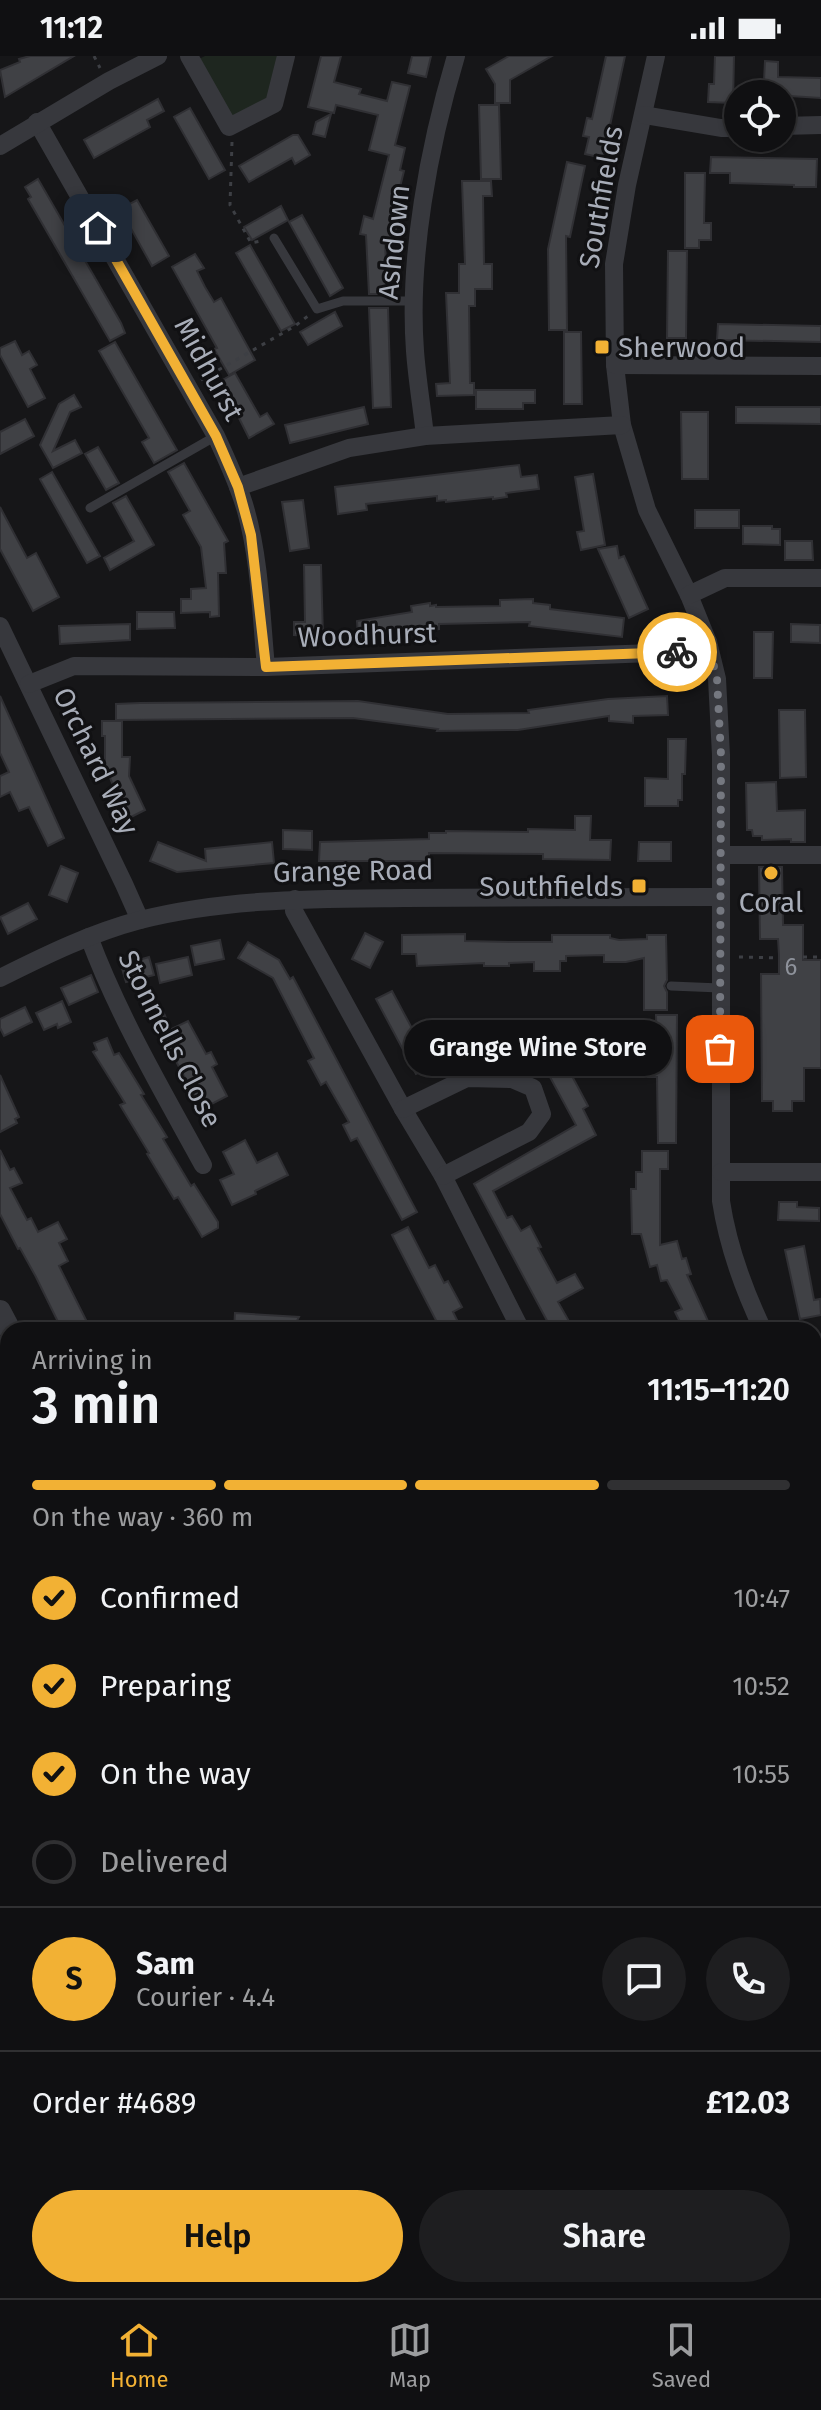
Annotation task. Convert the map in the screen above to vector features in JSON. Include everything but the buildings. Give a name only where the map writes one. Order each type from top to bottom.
[{"type":"street","points":[[0,146],[37,122],[158,56]]},
{"type":"street","points":[[189,56],[229,127],[274,104],[286,56]]},
{"type":"street","name":"Ashdown","points":[[425,436],[415,349],[415,263],[433,144],[456,56]]},
{"type":"street","name":"Southfields","points":[[656,56],[627,185],[614,264],[615,365],[622,425],[647,510],[689,595],[708,642],[717,679],[721,755],[721,1201],[735,1268],[759,1322]]},
{"type":"street","points":[[644,115],[724,128]]},
{"type":"street","name":"Midhurst","points":[[37,122],[216,436],[238,487],[251,535],[266,667]]},
{"type":"street","points":[[796,126],[821,125]]},
{"type":"street","points":[[615,365],[821,366]]},
{"type":"street","points":[[238,487],[349,448],[425,436],[622,425]]},
{"type":"street","points":[[689,595],[725,578],[821,578]]},
{"type":"street","name":"Orchard Way","points":[[0,626],[140,920]]},
{"type":"street","name":"Woodhurst","points":[[29,684],[74,666],[266,667],[681,652],[708,642]]},
{"type":"street","points":[[721,855],[821,855]]},
{"type":"street","name":"Grange Road","points":[[0,978],[89,937],[140,920],[206,907],[295,899],[721,897]]},
{"type":"street","points":[[295,899],[294,911],[443,1176],[517,1322]]},
{"type":"street","name":"Stonnells Close","points":[[89,937],[136,1043],[203,1165]]},
{"type":"street","points":[[403,1109],[467,1078],[512,1079],[533,1088],[542,1114],[529,1132],[443,1176]]},
{"type":"street","points":[[721,1172],[821,1172]]},
{"type":"lane","points":[[274,238],[317,309],[343,301],[415,301]]},
{"type":"lane","points":[[90,508],[216,436]]},
{"type":"lane","points":[[671,986],[720,988]]},
{"type":"path","points":[[229,127],[233,147],[230,205],[251,243],[274,238]]},
{"type":"path","points":[[188,388],[295,326],[317,309]]},
{"type":"path","points":[[720,957],[779,958]]},
{"type":"path","points":[[803,957],[821,957]]},
{"type":"shaded area","points":[[205,56],[284,56],[276,96],[231,117],[199,59]]},
{"type":"way so far","points":[[677,652],[708,642],[717,679],[721,755],[720,1049]]},
{"type":"place","name":"Sherwood","points":[[602,347]]},
{"type":"place","name":"Coral","points":[[771,873]]},
{"type":"place","name":"Southfields","points":[[639,886]]},
{"type":"place","name":"Grange Wine Store","points":[[720,1049]]},
{"type":"route","points":[[98,228],[216,436],[238,487],[256,564],[266,667],[677,652]]}]
